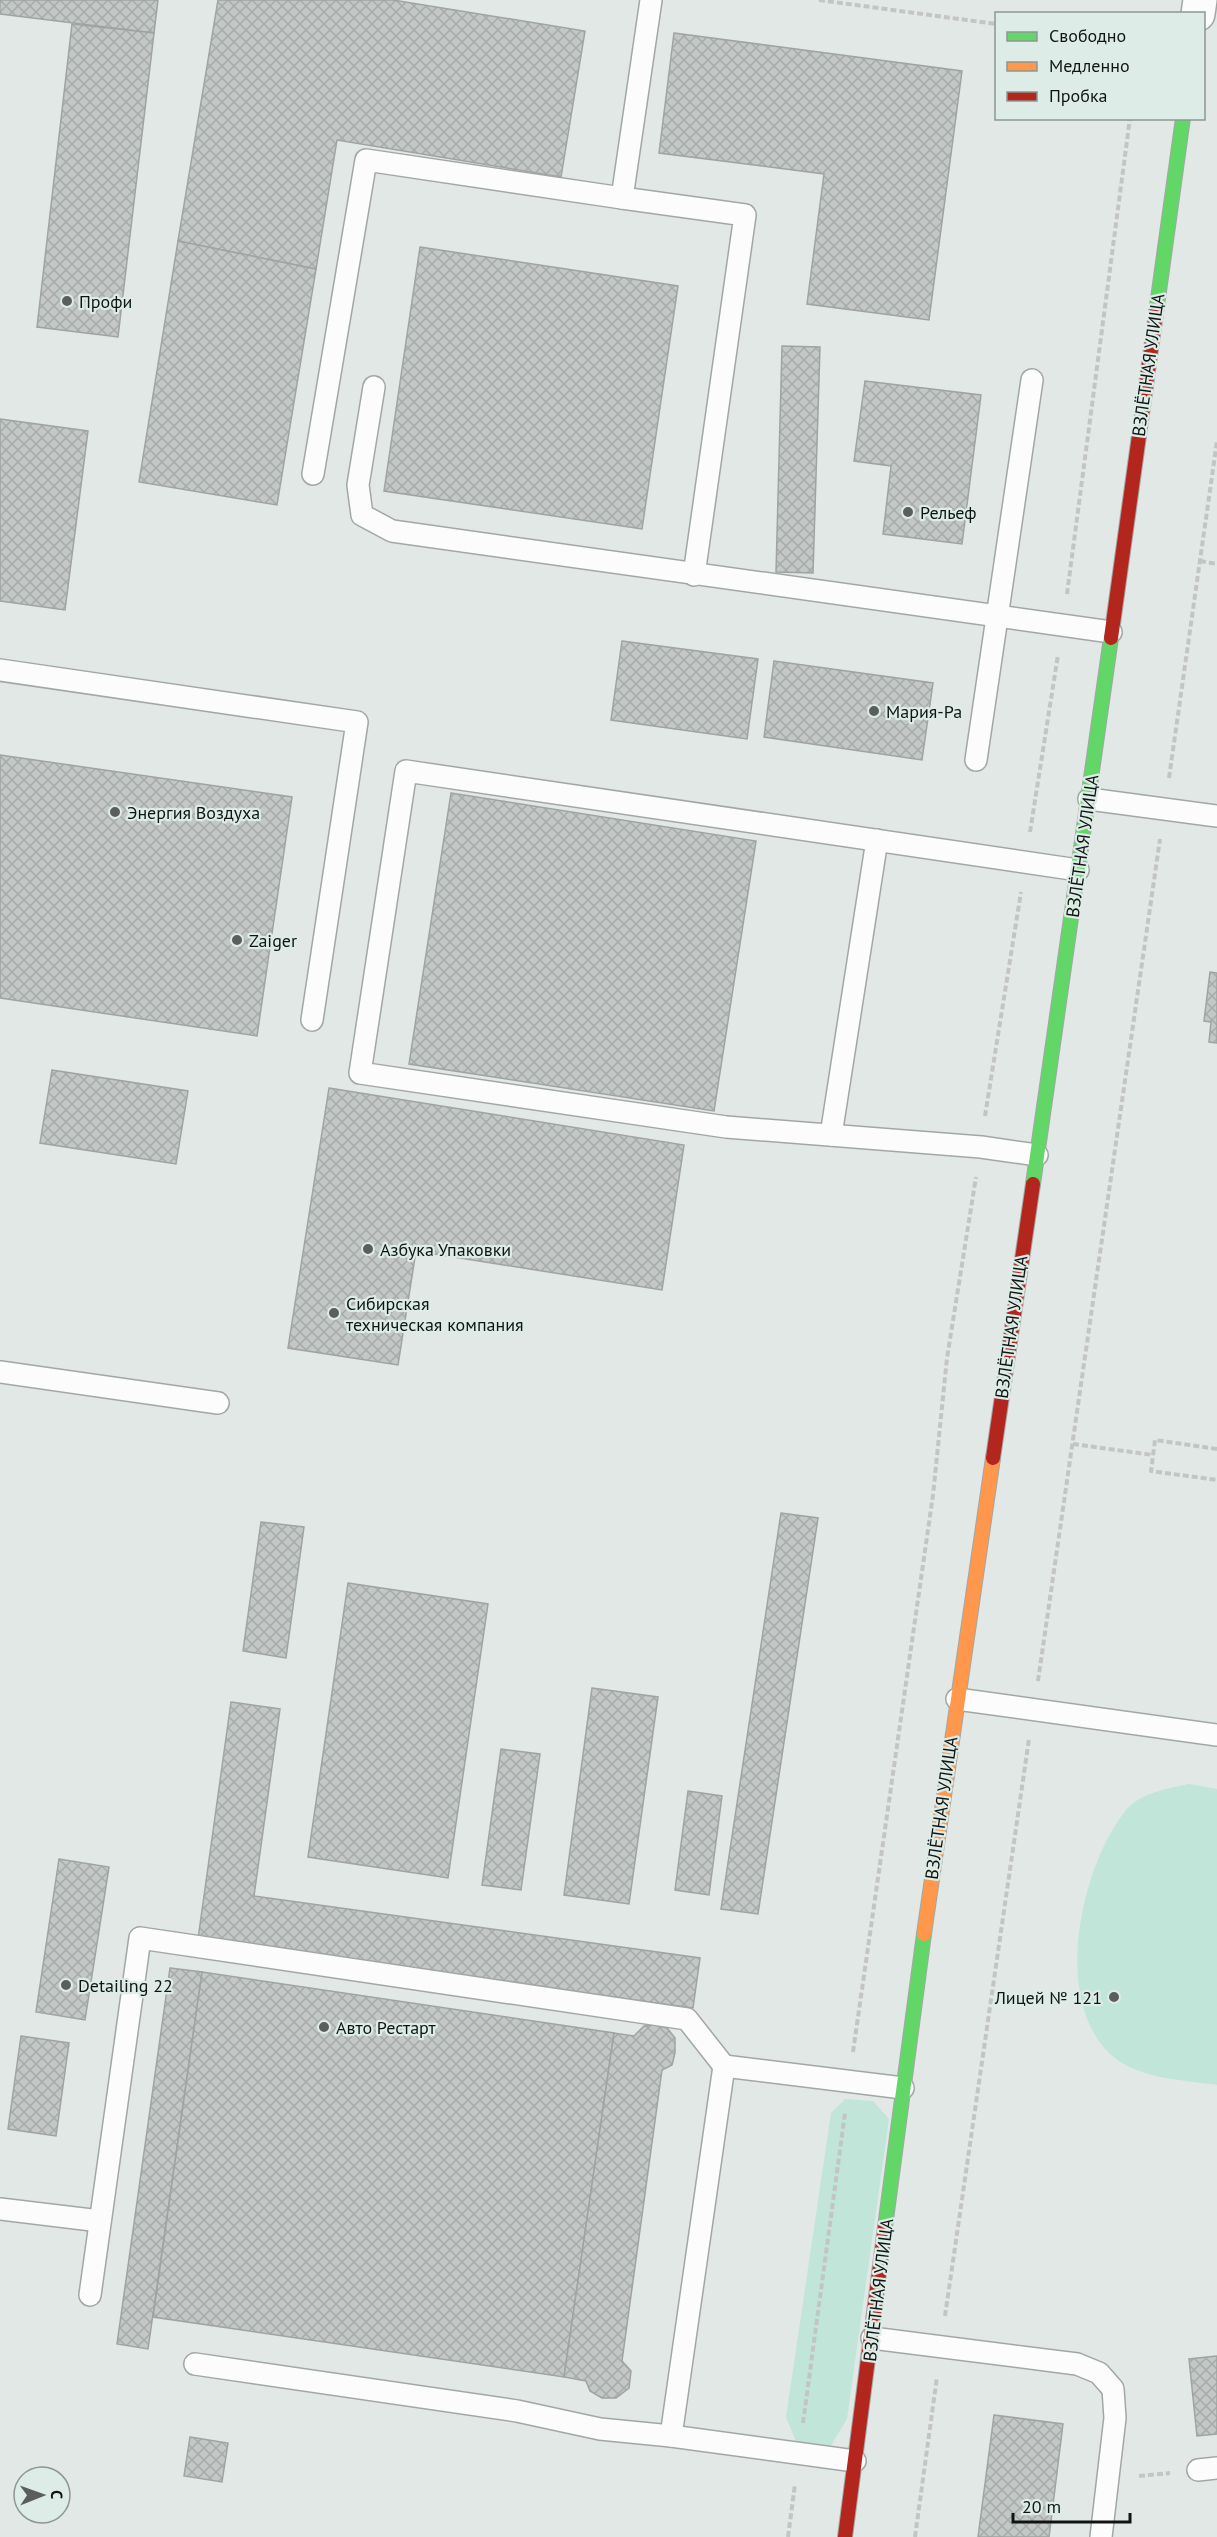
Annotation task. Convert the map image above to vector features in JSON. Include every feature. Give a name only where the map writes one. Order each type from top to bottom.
[{"type":"street","name":"ВЗЛЁТНАЯ УЛИЦА","points":[[845,2537],[903,2088],[957,1699],[1089,800],[1183,120]]},
{"type":"lane","points":[[622,198],[651,0]]},
{"type":"lane","points":[[313,474],[366,160],[745,215],[694,575]]},
{"type":"lane","points":[[976,760],[1032,380]]},
{"type":"lane","points":[[374,387],[358,485],[362,515],[392,531],[1111,632]]},
{"type":"lane","points":[[0,669],[357,722],[312,1020]]},
{"type":"lane","points":[[1037,1155],[981,1147],[726,1127],[360,1073],[406,771],[1078,870]]},
{"type":"lane","points":[[1089,800],[1217,816]]},
{"type":"lane","points":[[831,1135],[877,840]]},
{"type":"lane","points":[[0,1371],[219,1403]]},
{"type":"lane","points":[[957,1699],[1217,1735]]},
{"type":"lane","points":[[90,2295],[140,1938],[687,2019],[724,2066],[903,2088]]},
{"type":"lane","points":[[671,2436],[724,2066]]},
{"type":"lane","points":[[0,2209],[100,2222]]},
{"type":"lane","points":[[872,2338],[1077,2364],[1099,2373],[1113,2389],[1114,2418],[1101,2537]]},
{"type":"lane","points":[[195,2364],[517,2411],[600,2429],[671,2436],[855,2462]]},
{"type":"path","points":[[819,0],[995,24]]},
{"type":"path","points":[[788,2537],[849,2081],[933,1496],[947,1358],[1062,626],[1131,120]]},
{"type":"path","points":[[915,2537],[1217,441]]},
{"type":"path","points":[[1200,561],[1217,564]]},
{"type":"path","points":[[1217,1449],[1155,1440],[1151,1471],[1217,1480]]},
{"type":"path","points":[[1073,1444],[1153,1455]]},
{"type":"path","points":[[1108,2478],[1207,2469]]},
{"type":"green space","points":[[1189,1784],[1217,1789],[1217,2085],[1175,2080],[1146,2073],[1120,2062],[1109,2053],[1092,2029],[1081,1999],[1077,1966],[1079,1932],[1086,1897],[1096,1864],[1110,1834],[1126,1810],[1139,1799],[1155,1792]]},
{"type":"green space","points":[[845,2099],[873,2101],[889,2119],[847,2419],[830,2447],[797,2444],[786,2417],[831,2113]]},
{"type":"building","points":[[0,0],[158,0],[154,33],[0,14]]},
{"type":"building","points":[[218,0],[393,0],[585,31],[561,177],[337,140],[316,269],[178,241]]},
{"type":"building","points":[[72,24],[154,33],[118,337],[37,327]]},
{"type":"building","points":[[674,33],[962,71],[929,320],[807,304],[824,174],[659,153]]},
{"type":"building","points":[[178,241],[316,269],[277,505],[139,482]]},
{"type":"building","points":[[420,247],[678,286],[642,529],[384,491]]},
{"type":"building","points":[[782,346],[820,347],[813,573],[776,572]]},
{"type":"building","points":[[865,381],[981,395],[962,544],[883,534],[891,466],[854,461]]},
{"type":"building","points":[[0,419],[88,431],[65,610],[0,601]]},
{"type":"building","points":[[622,641],[758,659],[747,739],[611,720]]},
{"type":"building","points":[[774,661],[933,683],[922,760],[764,737]]},
{"type":"building","points":[[0,755],[292,797],[257,1036],[0,998]]},
{"type":"building","points":[[451,793],[756,841],[714,1111],[409,1064]]},
{"type":"building","points":[[1210,972],[1217,973],[1217,1043],[1209,1042],[1211,1022],[1204,1021]]},
{"type":"building","points":[[52,1070],[188,1091],[176,1164],[40,1143]]},
{"type":"building","points":[[329,1088],[684,1145],[662,1290],[416,1251],[398,1365],[288,1348]]},
{"type":"building","points":[[781,1513],[818,1518],[758,1914],[721,1909]]},
{"type":"building","points":[[261,1522],[304,1527],[286,1658],[243,1651]]},
{"type":"building","points":[[348,1583],[488,1604],[448,1878],[308,1857]]},
{"type":"building","points":[[592,1688],[658,1697],[629,1904],[564,1895]]},
{"type":"building","points":[[231,1702],[280,1709],[254,1896],[700,1958],[693,2008],[198,1939]]},
{"type":"building","points":[[501,1749],[540,1754],[521,1890],[482,1885]]},
{"type":"building","points":[[688,1791],[722,1796],[709,1895],[675,1890]]},
{"type":"building","points":[[59,1859],[109,1867],[85,2020],[36,2012]]},
{"type":"building","points":[[170,1968],[202,1972],[148,2349],[117,2344]]},
{"type":"building","points":[[202,1972],[614,2033],[564,2377],[153,2317]]},
{"type":"building","points":[[655,2025],[667,2028],[675,2038],[675,2053],[672,2065],[662,2070],[622,2361],[631,2371],[629,2388],[616,2398],[602,2398],[590,2391],[586,2381],[564,2377],[614,2033],[634,2036],[644,2026]]},
{"type":"building","points":[[21,2036],[69,2043],[56,2136],[8,2129]]},
{"type":"building","points":[[1217,2356],[1217,2434],[1197,2436],[1189,2359]]},
{"type":"building","points":[[994,2415],[1063,2424],[1049,2537],[978,2537]]},
{"type":"building","points":[[190,2437],[228,2443],[222,2482],[184,2476]]},
{"type":"traffic: fast","points":[[1156,313],[1183,120]]},
{"type":"traffic: fast","points":[[1033,1184],[1111,638]]},
{"type":"traffic: fast","points":[[885,2227],[924,1934]]},
{"type":"traffic: slow","points":[[924,1934],[993,1458]]},
{"type":"traffic: jam","points":[[1111,638],[1156,313]]},
{"type":"traffic: jam","points":[[993,1458],[1033,1184]]},
{"type":"traffic: jam","points":[[845,2537],[885,2227]]},
{"type":"place","name":"Профи","points":[[67,301]]},
{"type":"place","name":"Рельеф","points":[[908,512]]},
{"type":"place","name":"Мария-Ра","points":[[874,711]]},
{"type":"place","name":"Энергия Воздуха","points":[[115,812]]},
{"type":"place","name":"Zaiger","points":[[237,940]]},
{"type":"place","name":"Азбука Упаковки","points":[[368,1249]]},
{"type":"place","name":"Сибирская техническая компания","points":[[334,1313]]},
{"type":"place","name":"Detailing 22","points":[[66,1985]]},
{"type":"place","name":"Лицей № 121","points":[[1114,1997]]},
{"type":"place","name":"Авто Рестарт","points":[[324,2027]]}]
